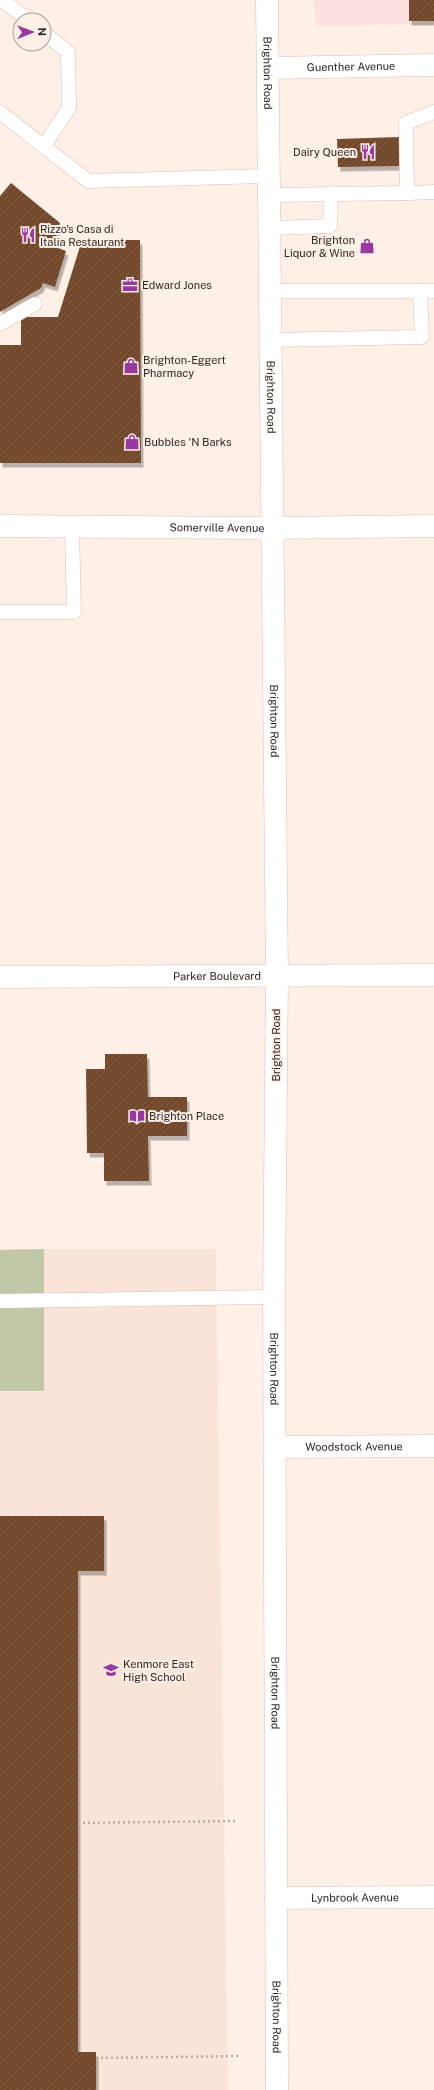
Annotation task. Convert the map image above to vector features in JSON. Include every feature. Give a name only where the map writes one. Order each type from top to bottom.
[{"type":"street","name":"Brighton Road","points":[[267,0],[277,975],[274,1297],[277,2090]]},
{"type":"street","name":"Guenther Avenue","points":[[268,68],[434,65]]},
{"type":"street","name":"Somerville Avenue","points":[[0,526],[272,528],[434,526]]},
{"type":"street","name":"Parker Boulevard","points":[[0,977],[434,975]]},
{"type":"street","name":"Woodstock Avenue","points":[[275,1447],[434,1446]]},
{"type":"street","name":"Lynbrook Avenue","points":[[276,1898],[434,1897]]},
{"type":"lane","points":[[2,0],[18,12]]},
{"type":"lane","points":[[44,146],[69,108],[68,52],[52,39]]},
{"type":"lane","points":[[0,112],[88,181],[269,186],[331,193],[434,192]]},
{"type":"lane","points":[[407,193],[406,123],[434,112]]},
{"type":"lane","points":[[270,228],[330,226],[331,193]]},
{"type":"lane","points":[[270,291],[434,291]]},
{"type":"lane","points":[[270,340],[422,337],[420,291]]},
{"type":"lane","points":[[0,324],[35,304]]},
{"type":"lane","points":[[0,612],[74,612],[72,527]]},
{"type":"lane","points":[[0,1301],[274,1297]]},
{"type":"path","points":[[78,1823],[237,1821]]},
{"type":"path","points":[[96,2058],[238,2056]]},
{"type":"shaded area","points":[[314,0],[434,0],[434,24],[315,26]]},
{"type":"shaded area","name":"Kenmore East High School","points":[[0,1249],[216,1249],[228,2090],[0,2090]]},
{"type":"green space","points":[[44,1249],[44,1391],[0,1391],[0,1250]]},
{"type":"building","points":[[409,0],[434,0],[434,21],[409,21]]},
{"type":"building","name":"Dairy Queen","points":[[399,137],[400,166],[338,167],[337,139]]},
{"type":"building","name":"Rizzo's Casa di Italia Restaurant","points":[[11,183],[60,223],[53,246],[66,251],[55,287],[43,283],[41,288],[0,312],[0,196]]},
{"type":"building","points":[[82,240],[140,240],[141,463],[0,463],[0,345],[21,345],[21,317],[58,317]]},
{"type":"building","name":"Brighton Place","points":[[105,1054],[147,1054],[148,1097],[187,1097],[187,1136],[148,1136],[149,1181],[104,1181],[104,1153],[87,1153],[86,1069],[105,1069]]},
{"type":"building","points":[[0,1516],[104,1516],[104,1571],[78,1571],[78,2052],[96,2052],[96,2090],[0,2090]]},
{"type":"place","name":"Dairy Queen","points":[[368,152]]},
{"type":"place","name":"Rizzo's Casa di Italia Restaurant","points":[[28,235]]},
{"type":"place","name":"Brighton Liquor & Wine","points":[[367,246]]},
{"type":"place","name":"Edward Jones","points":[[130,285]]},
{"type":"place","name":"Brighton-Eggert Pharmacy","points":[[131,366]]},
{"type":"place","name":"Bubbles 'N Barks","points":[[132,442]]},
{"type":"place","name":"Brighton Place","points":[[137,1116]]},
{"type":"place","name":"Kenmore East High School","points":[[111,1670]]}]
